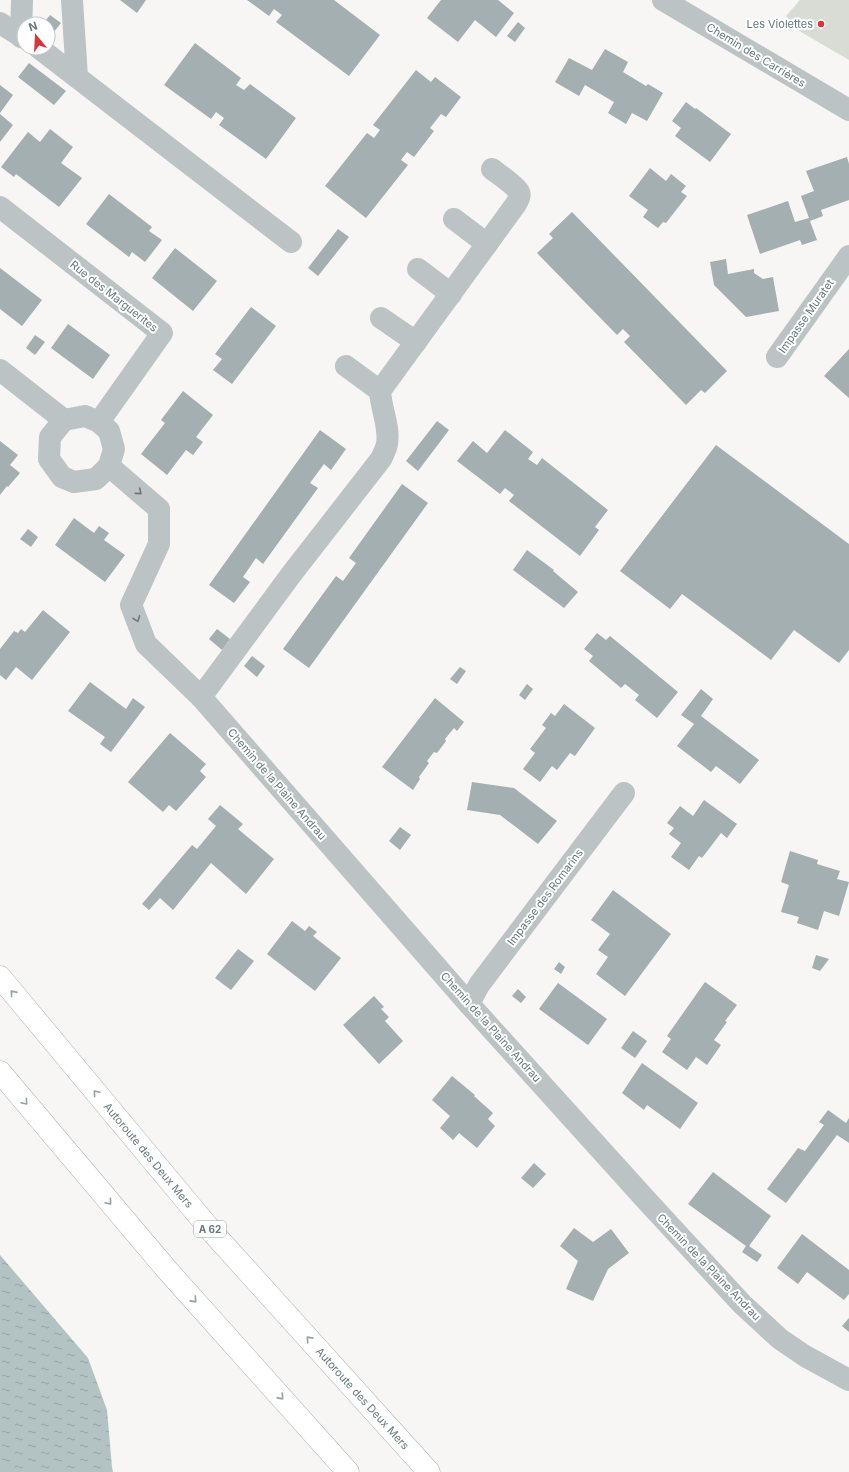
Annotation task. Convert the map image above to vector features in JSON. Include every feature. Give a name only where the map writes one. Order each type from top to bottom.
[{"type":"highway","name":"Autoroute des Deux Mers","points":[[0,977],[214,1234],[429,1472]]},
{"type":"highway","points":[[0,1072],[168,1271],[348,1472]]},
{"type":"street","points":[[22,0],[22,16]]},
{"type":"street","points":[[72,0],[77,77]]},
{"type":"street","name":"Chemin des Carrières","points":[[663,0],[849,110]]},
{"type":"street","points":[[0,23],[16,33]]},
{"type":"street","points":[[49,56],[291,242]]},
{"type":"street","points":[[109,466],[159,509],[159,544],[131,605],[146,644],[201,697],[240,643],[381,459],[386,445],[388,431],[381,403],[380,391],[519,198],[519,192],[515,187],[492,169]]},
{"type":"street","name":"Rue des Marguerites","points":[[0,207],[162,333],[99,422]]},
{"type":"street","points":[[454,219],[487,244]]},
{"type":"street","name":"Impasse Muratet","points":[[777,357],[849,256]]},
{"type":"street","points":[[418,269],[451,294]]},
{"type":"street","points":[[381,318],[416,342]]},
{"type":"street","points":[[346,366],[380,391]]},
{"type":"street","points":[[0,370],[64,420]]},
{"type":"street","points":[[85,416],[99,422],[109,431],[114,449],[109,466],[96,478],[74,482],[62,477],[49,458],[50,437],[64,420],[85,416]]},
{"type":"street","name":"Chemin de la Plaine Andrau","points":[[201,697],[469,1004],[742,1304],[780,1339],[805,1356],[849,1380]]},
{"type":"street","name":"Impasse des Romarins","points":[[469,1004],[479,986],[624,793]]},
{"type":"shaded area","name":"Les Violettes","points":[[800,0],[849,0],[849,60],[801,32],[786,16]]},
{"type":"water","points":[[0,1255],[88,1358],[107,1410],[113,1472],[0,1472]]},
{"type":"building","points":[[120,0],[146,0],[137,13]]},
{"type":"building","points":[[247,0],[334,0],[380,35],[349,76],[276,22],[282,15],[274,9],[269,16]]},
{"type":"building","points":[[441,0],[498,0],[514,13],[496,37],[475,20],[458,42],[427,18]]},
{"type":"building","points":[[56,19],[61,23],[56,29]]},
{"type":"building","points":[[518,22],[525,28],[515,42],[507,36]]},
{"type":"building","points":[[195,43],[241,78],[236,85],[244,90],[250,84],[296,118],[266,159],[219,125],[224,118],[216,112],[211,119],[164,85]]},
{"type":"building","points":[[605,49],[628,62],[623,72],[646,86],[648,84],[663,93],[647,121],[632,113],[626,124],[608,113],[614,102],[585,85],[579,96],[555,82],[569,58],[592,70]]},
{"type":"building","points":[[29,63],[66,91],[54,105],[18,77]]},
{"type":"building","points":[[416,70],[431,82],[435,77],[461,97],[446,117],[441,114],[430,128],[434,131],[414,157],[407,152],[401,160],[408,165],[366,218],[325,186],[367,133],[374,138],[380,130],[373,125]]},
{"type":"building","points":[[0,85],[13,95],[0,113]]},
{"type":"building","points":[[686,102],[731,134],[710,162],[675,136],[681,128],[672,121]]},
{"type":"building","points":[[0,114],[13,125],[0,142]]},
{"type":"building","points":[[50,129],[73,147],[61,163],[82,178],[59,207],[16,174],[14,177],[1,167],[28,132],[40,142]]},
{"type":"building","points":[[847,157],[849,164],[849,200],[821,210],[823,216],[810,221],[817,240],[802,245],[800,240],[760,254],[747,215],[788,201],[795,222],[809,218],[801,196],[814,191],[806,171]]},
{"type":"building","points":[[650,168],[666,181],[671,174],[686,186],[681,192],[687,196],[666,223],[663,222],[658,228],[643,217],[648,210],[629,196]]},
{"type":"building","points":[[109,194],[152,227],[149,231],[162,240],[145,262],[132,252],[129,257],[86,224]]},
{"type":"building","points":[[572,212],[727,371],[705,393],[701,390],[686,405],[624,342],[630,336],[623,329],[617,335],[537,253],[553,238],[549,234]]},
{"type":"building","points":[[338,229],[349,237],[318,276],[308,268]]},
{"type":"building","points":[[175,248],[217,281],[193,311],[152,278]]},
{"type":"building","points":[[726,259],[728,274],[754,269],[754,273],[763,279],[773,277],[779,311],[746,317],[714,285],[710,262]]},
{"type":"building","points":[[0,268],[42,300],[22,326],[0,309]]},
{"type":"building","points":[[251,307],[276,326],[232,384],[213,370],[222,359],[215,354]]},
{"type":"building","points":[[68,324],[110,355],[93,379],[51,348]]},
{"type":"building","points":[[35,335],[45,342],[35,355],[26,348]]},
{"type":"building","points":[[849,349],[849,398],[824,376]]},
{"type":"building","points":[[183,391],[213,415],[196,437],[203,442],[193,455],[186,450],[167,475],[141,454],[165,423],[161,420]]},
{"type":"building","points":[[437,421],[449,430],[418,471],[406,461]]},
{"type":"building","points":[[320,430],[346,449],[331,470],[324,464],[310,483],[318,488],[263,564],[256,558],[243,577],[250,582],[234,603],[209,585]]},
{"type":"building","points":[[505,430],[533,452],[528,459],[537,465],[542,458],[608,510],[595,527],[599,530],[580,556],[509,501],[514,495],[505,488],[500,494],[457,461],[473,441],[487,453]]},
{"type":"building","points":[[0,441],[18,455],[10,465],[20,473],[0,495]]},
{"type":"building","points":[[716,445],[849,544],[849,650],[839,663],[794,630],[771,660],[682,594],[670,609],[620,571]]},
{"type":"building","points":[[402,484],[428,503],[309,668],[283,649],[336,576],[343,581],[356,563],[349,558]]},
{"type":"building","points":[[74,518],[94,533],[99,526],[109,533],[104,540],[125,555],[105,582],[55,545]]},
{"type":"building","points":[[28,529],[38,537],[31,547],[20,539]]},
{"type":"building","points":[[527,550],[554,570],[553,571],[578,592],[564,608],[513,570]]},
{"type":"building","points":[[43,610],[70,632],[32,680],[16,667],[6,680],[0,675],[0,649],[14,631],[18,633],[21,629],[25,632]]},
{"type":"building","points":[[217,629],[230,639],[222,650],[209,639]]},
{"type":"building","points":[[597,633],[606,640],[610,636],[678,692],[657,718],[635,700],[639,695],[625,684],[621,688],[589,661],[593,656],[584,649]]},
{"type":"building","points":[[252,656],[265,666],[257,677],[244,666]]},
{"type":"building","points":[[460,667],[466,671],[457,684],[450,679]]},
{"type":"building","points":[[90,682],[126,709],[133,698],[145,707],[111,752],[100,744],[105,737],[68,711]]},
{"type":"building","points":[[527,684],[533,689],[525,700],[519,695]]},
{"type":"building","points":[[701,689],[713,699],[701,716],[759,760],[740,784],[716,766],[711,772],[677,746],[694,724],[681,715]]},
{"type":"building","points":[[435,698],[464,722],[457,731],[454,728],[445,739],[446,741],[437,753],[434,752],[427,761],[429,763],[419,777],[420,779],[413,790],[382,767]]},
{"type":"building","points":[[564,704],[595,728],[575,756],[570,753],[557,770],[552,766],[540,782],[523,769],[535,753],[530,749],[546,728],[542,725],[551,713],[555,716]]},
{"type":"building","points":[[170,733],[206,764],[200,771],[206,777],[176,811],[169,805],[163,812],[128,782]]},
{"type":"building","points":[[472,782],[514,788],[557,821],[538,844],[500,815],[467,810]]},
{"type":"building","points":[[704,800],[737,824],[727,838],[721,833],[702,858],[699,856],[689,870],[671,857],[681,843],[669,834],[674,828],[667,823],[680,806],[693,816]]},
{"type":"building","points":[[220,805],[243,824],[238,829],[274,859],[246,894],[211,863],[173,910],[160,898],[149,910],[142,904],[192,845],[197,849],[216,826],[208,819]]},
{"type":"building","points":[[400,827],[411,835],[400,850],[389,841]]},
{"type":"building","points":[[790,851],[818,860],[817,864],[840,871],[837,879],[849,882],[839,916],[824,911],[818,930],[797,923],[799,917],[781,912],[789,885],[781,882]]},
{"type":"building","points":[[613,890],[671,934],[625,996],[596,974],[608,957],[598,950],[610,934],[591,920]]},
{"type":"building","points":[[292,921],[305,931],[309,926],[317,932],[313,936],[341,958],[315,991],[267,954]]},
{"type":"building","points":[[238,949],[254,961],[231,990],[215,978]]},
{"type":"building","points":[[816,955],[829,959],[820,971],[812,968]]},
{"type":"building","points":[[559,962],[565,967],[561,974],[554,969]]},
{"type":"building","points":[[705,982],[737,1005],[725,1021],[727,1022],[714,1040],[721,1045],[707,1065],[696,1057],[687,1070],[662,1052],[671,1039],[667,1036]]},
{"type":"building","points":[[558,983],[607,1019],[588,1045],[539,1009]]},
{"type":"building","points":[[518,989],[526,997],[521,1003],[512,996]]},
{"type":"building","points":[[374,996],[384,1007],[381,1009],[389,1017],[385,1021],[403,1041],[379,1064],[343,1025]]},
{"type":"building","points":[[633,1031],[647,1041],[635,1058],[621,1048]]},
{"type":"building","points":[[642,1063],[698,1103],[680,1129],[647,1105],[644,1110],[622,1093]]},
{"type":"building","points":[[452,1076],[475,1095],[474,1096],[493,1113],[488,1119],[495,1126],[477,1148],[459,1133],[453,1140],[440,1128],[450,1116],[432,1100]]},
{"type":"building","points":[[828,1110],[846,1123],[849,1118],[849,1143],[837,1135],[786,1203],[767,1189],[798,1148],[805,1151],[824,1125],[819,1122]]},
{"type":"building","points":[[534,1163],[546,1174],[533,1188],[521,1178]]},
{"type":"building","points":[[713,1172],[771,1216],[749,1246],[762,1255],[757,1262],[742,1252],[746,1246],[688,1204]]},
{"type":"building","points":[[574,1228],[593,1242],[611,1229],[629,1253],[608,1269],[593,1301],[566,1289],[578,1261],[560,1246]]},
{"type":"building","points":[[802,1234],[849,1270],[849,1294],[844,1300],[807,1272],[798,1284],[777,1268]]},
{"type":"building","points":[[849,1318],[849,1332],[842,1326]]},
{"type":"place","name":"Les Violettes","points":[[821,24]]}]
